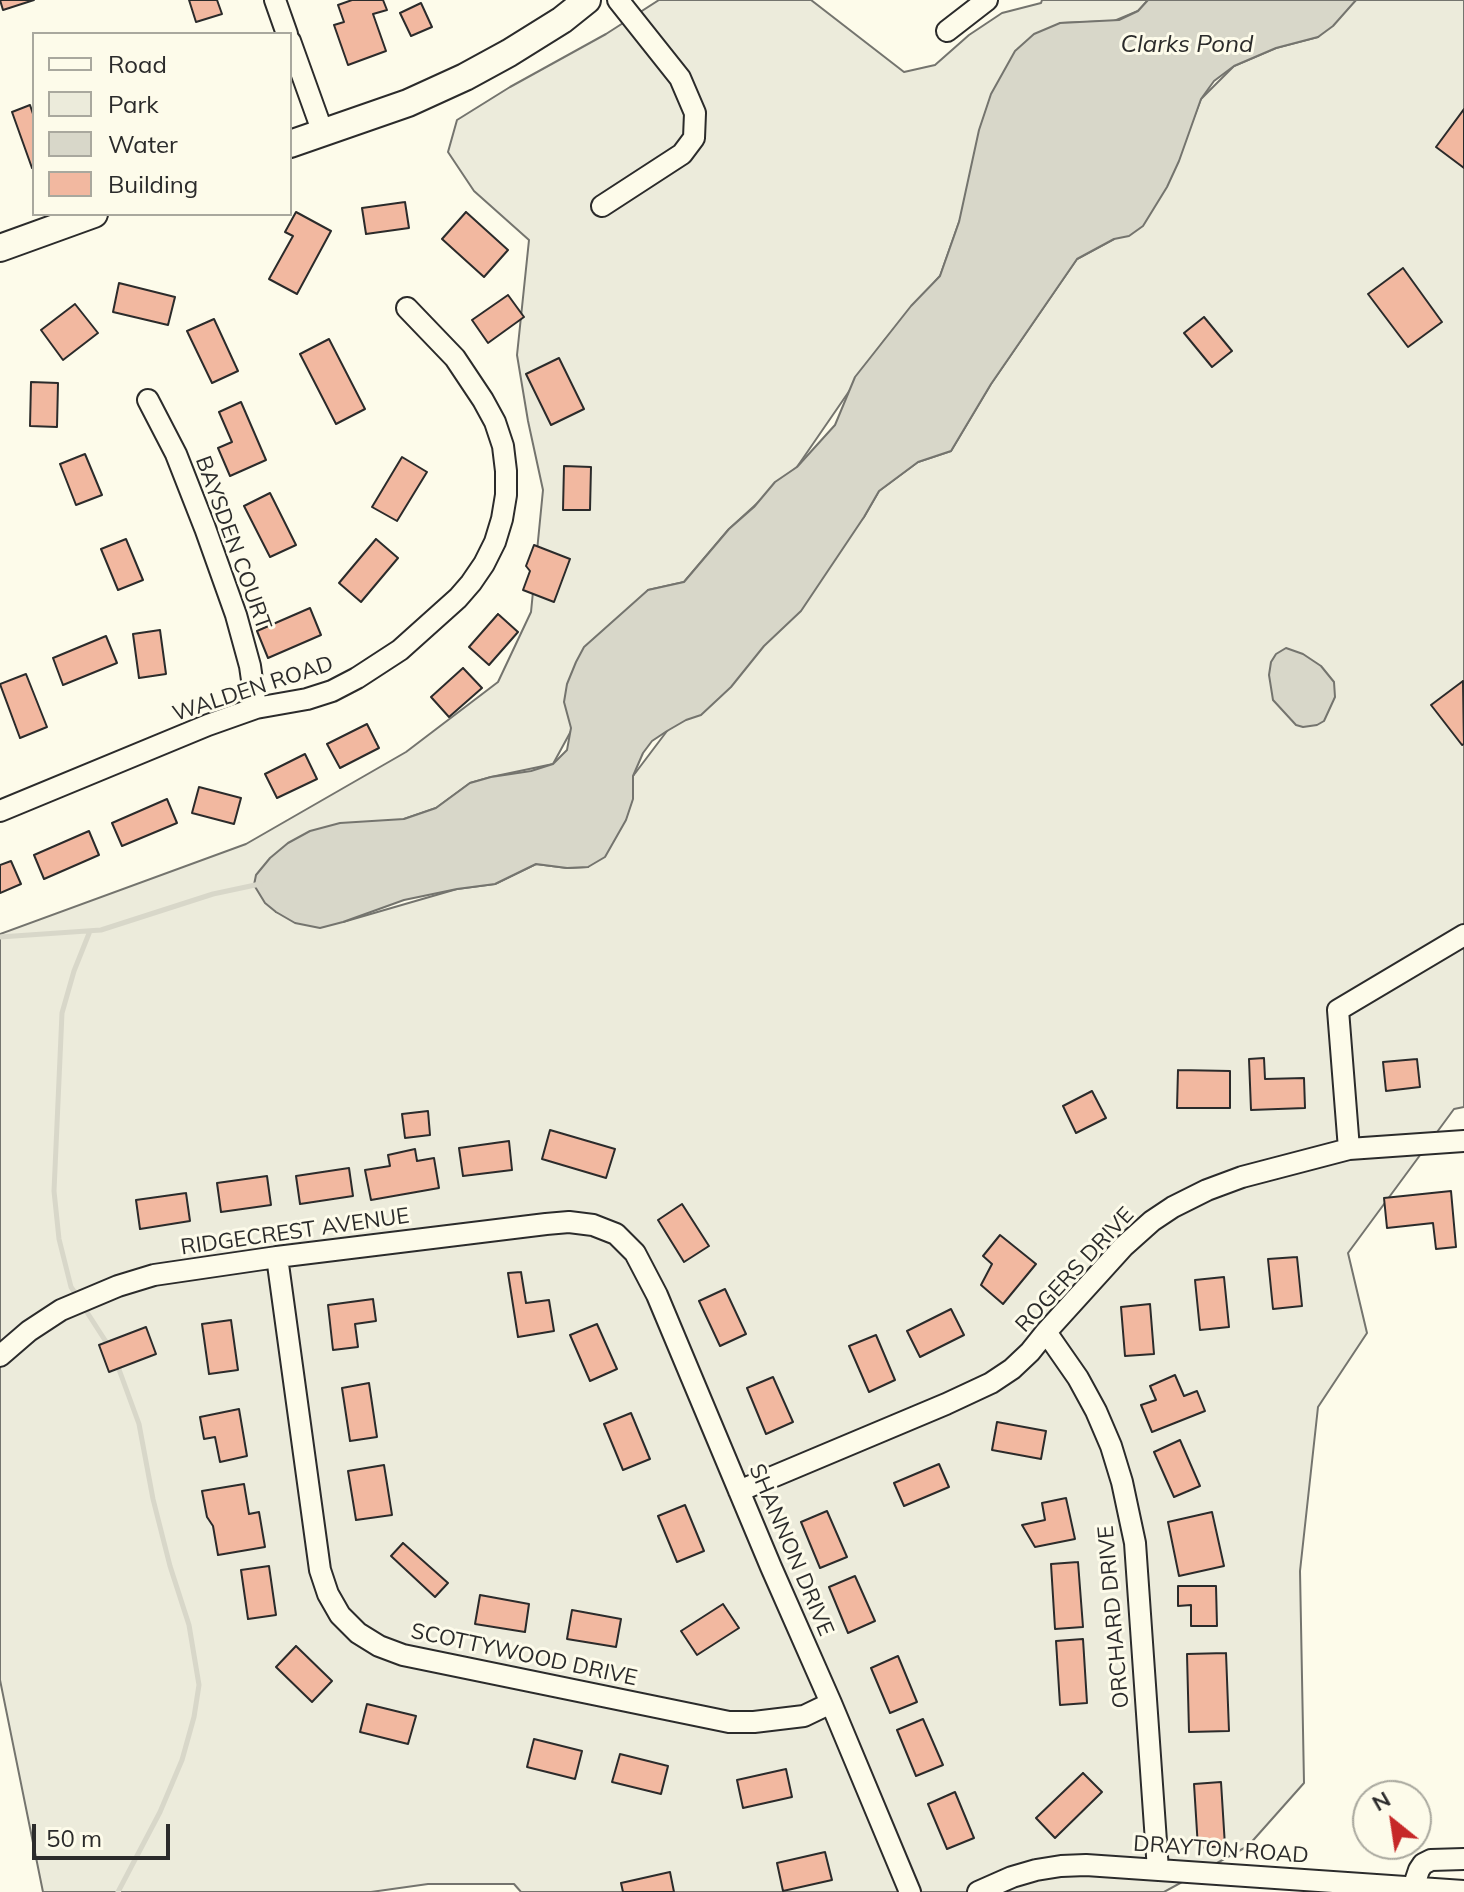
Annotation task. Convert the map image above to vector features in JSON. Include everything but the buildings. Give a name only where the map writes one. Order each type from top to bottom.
[{"type":"main road","points":[[292,143],[408,103],[465,77],[562,20],[587,0]]},
{"type":"main road","points":[[0,248],[88,216]]},
{"type":"street","points":[[275,0],[286,32]]},
{"type":"street","points":[[602,206],[682,154],[694,138],[695,113],[680,78],[618,0]]},
{"type":"street","points":[[947,31],[987,0]]},
{"type":"street","points":[[292,47],[323,133]]},
{"type":"street","name":"WALDEN ROAD","points":[[0,810],[208,725],[256,708],[332,691],[400,650],[458,598],[484,564],[495,542],[504,507],[506,471],[503,446],[483,400],[455,358],[407,308]]},
{"type":"street","name":"BAYSDEN COURT","points":[[148,400],[176,454],[236,615],[250,666],[256,708]]},
{"type":"street","points":[[1349,1149],[1338,1010],[1464,935]]},
{"type":"street","name":"ROGERS DRIVE","points":[[739,1491],[991,1383],[1030,1352],[1124,1246],[1152,1221],[1207,1190],[1242,1177],[1349,1149],[1464,1141]]},
{"type":"street","name":"RIDGECREST AVENUE","points":[[0,1356],[29,1331],[61,1310],[154,1275],[569,1222],[593,1225],[616,1234]]},
{"type":"street","name":"SHANNON DRIVE","points":[[616,1234],[635,1253],[657,1295],[910,1892]]},
{"type":"street","name":"SCOTTYWOOD DRIVE","points":[[277,1257],[320,1570],[328,1594],[340,1615],[358,1633],[379,1646],[403,1655],[729,1722],[804,1716],[831,1703]]},
{"type":"street","name":"ORCHARD DRIVE","points":[[1046,1332],[1078,1378],[1111,1446],[1135,1543],[1158,1870]]},
{"type":"street","points":[[1413,1888],[1423,1864],[1431,1860],[1464,1859]]},
{"type":"street","name":"DRAYTON ROAD","points":[[978,1892],[1024,1874],[1061,1866],[1086,1865],[1464,1891]]},
{"type":"green space","points":[[659,0],[811,0],[904,72],[935,65],[969,35],[1002,13],[1041,3],[1042,0],[1148,0],[1138,11],[1114,21],[1060,23],[959,222],[940,276],[883,342],[797,467],[729,529],[684,582],[648,590],[553,764],[470,783],[436,808],[404,819],[276,912],[343,922],[457,889],[495,884],[536,864],[588,867],[633,776],[667,731],[864,517],[879,491],[918,462],[951,451],[991,384],[1077,259],[1114,239],[1191,125],[1201,99],[1234,66],[1276,48],[1318,37],[1356,0],[1464,0],[1464,1107],[1454,1109],[1348,1253],[1367,1333],[1318,1407],[1300,1571],[1304,1783],[1248,1846],[1164,1892],[521,1892],[514,1884],[428,1884],[371,1892],[43,1892],[0,1680],[0,934],[246,844],[406,752],[498,682],[531,612],[543,490],[517,355],[529,240],[474,191],[448,152],[457,120]]},
{"type":"water","name":"Clarks Pond","points":[[1148,0],[1356,0],[1333,26],[1318,37],[1276,48],[1234,66],[1214,81],[1201,99],[1167,187],[1143,226],[1129,236],[1114,239],[1077,259],[991,384],[951,451],[918,462],[879,491],[801,611],[764,646],[731,687],[701,715],[686,720],[652,741],[633,776],[633,799],[626,820],[605,857],[588,867],[536,864],[495,884],[404,900],[320,928],[295,923],[265,903],[254,885],[256,875],[288,843],[310,831],[340,823],[404,819],[436,808],[470,783],[553,764],[567,750],[571,728],[564,702],[567,684],[584,647],[648,590],[684,582],[775,482],[797,467],[835,425],[855,377],[911,306],[940,276],[959,222],[979,130],[991,94],[1015,51],[1034,34],[1060,23],[1119,20],[1138,11]]},
{"type":"water","points":[[1286,648],[1303,654],[1321,666],[1334,682],[1335,697],[1324,721],[1317,725],[1296,725],[1273,700],[1269,675],[1271,662],[1276,654]]},
{"type":"waterway","points":[[0,937],[101,930],[213,894],[260,884]]},
{"type":"waterway","points":[[78,1297],[71,1287],[59,1239],[54,1191],[62,1013],[90,931]]},
{"type":"waterway","points":[[83,1306],[110,1348]]},
{"type":"waterway","points":[[117,1364],[139,1424],[153,1499],[189,1625],[199,1685],[182,1760],[160,1812],[118,1892]]}]
